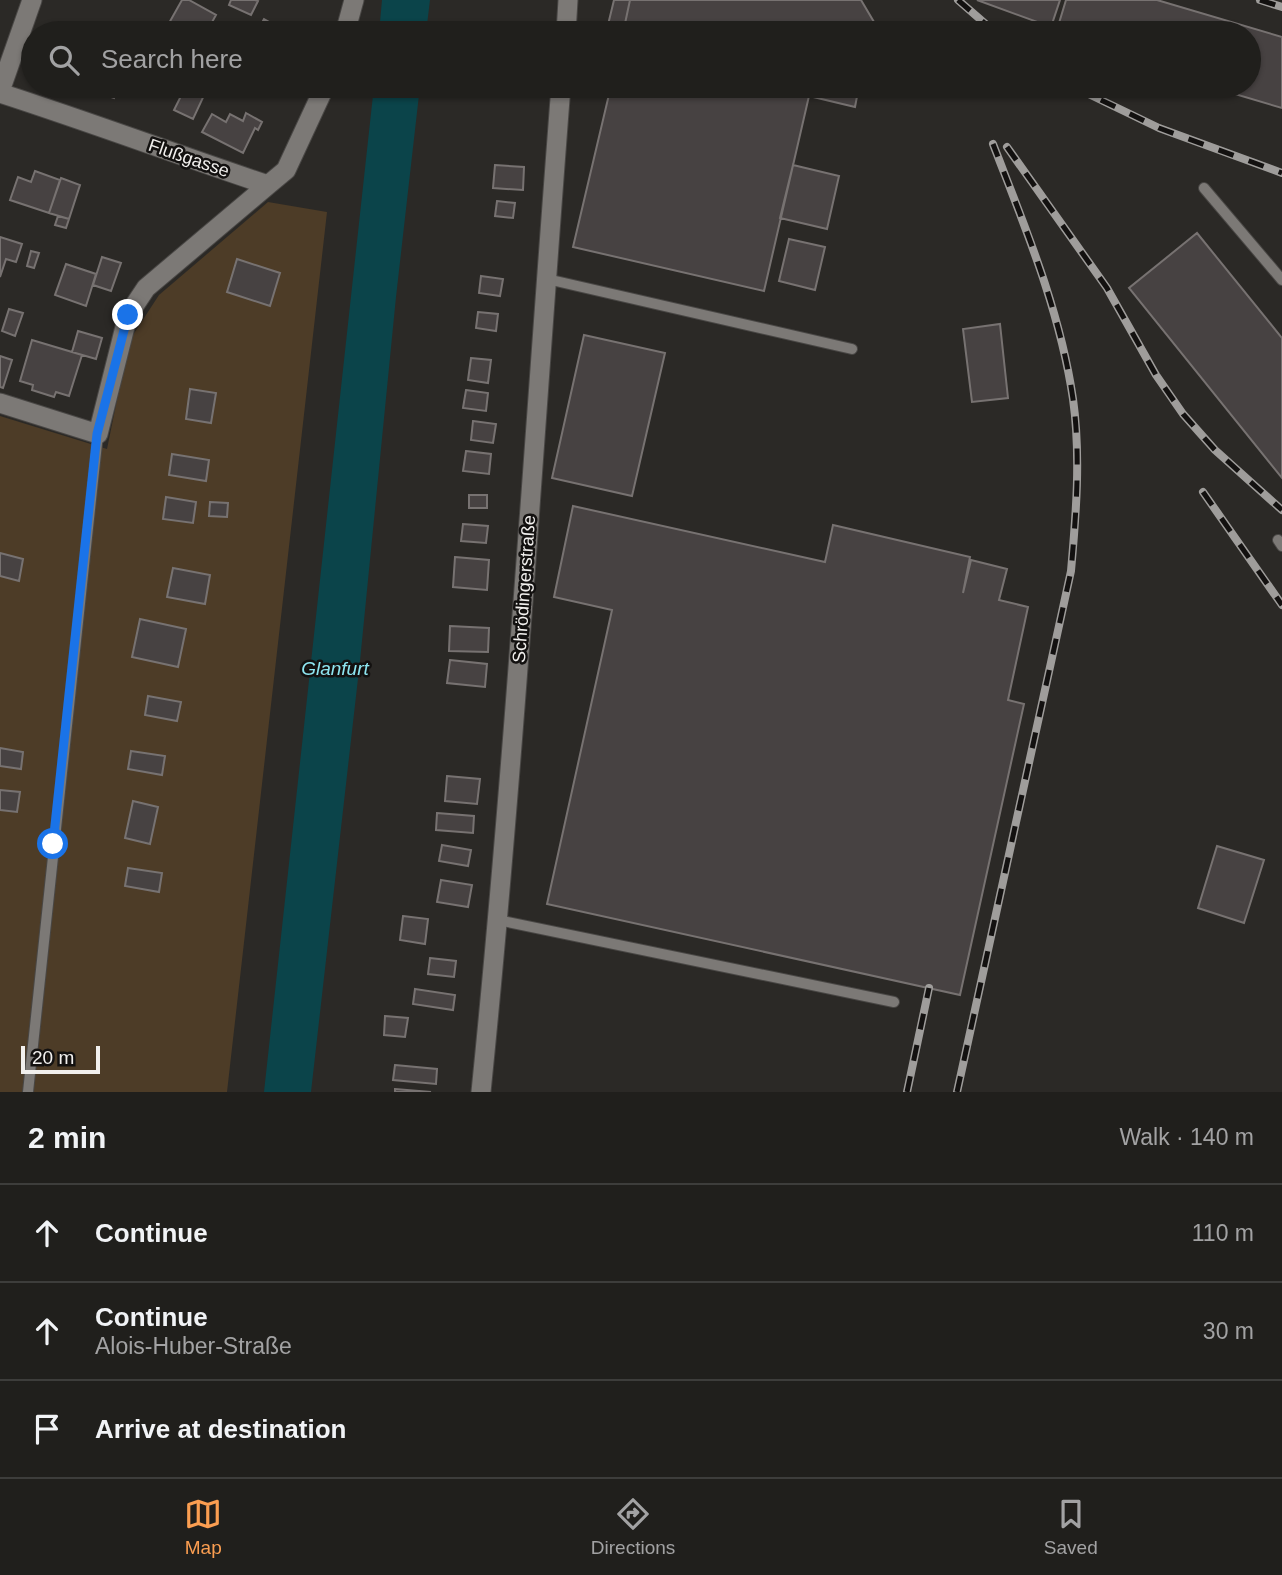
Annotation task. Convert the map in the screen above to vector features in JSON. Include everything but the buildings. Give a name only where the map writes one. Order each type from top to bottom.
[{"type":"street","points":[[25,21],[32,0]]},
{"type":"street","points":[[348,21],[354,0]]},
{"type":"street","points":[[567,21],[568,0]]},
{"type":"street","points":[[0,92],[21,32]]},
{"type":"street","name":"Flußgasse","points":[[0,92],[116,130],[165,150],[268,185]]},
{"type":"street","points":[[0,403],[97,434],[128,315],[146,288],[286,170],[320,98]]},
{"type":"street","name":"Schrödingerstraße","points":[[481,1092],[498,920],[560,98]]},
{"type":"lane","points":[[1204,188],[1282,279]]},
{"type":"lane","points":[[547,279],[852,349]]},
{"type":"lane","points":[[28,1092],[97,434]]},
{"type":"lane","points":[[498,920],[894,1002]]},
{"type":"shaded area","points":[[268,202],[327,212],[227,1092],[0,1092],[0,416],[107,449],[129,341],[159,295]]},
{"type":"water","points":[[382,0],[430,0],[427,21],[380,21]]},
{"type":"water","name":"Glanfurt","points":[[373,98],[419,98],[360,661],[311,1092],[264,1092]]},
{"type":"railway","points":[[958,0],[982,21]]},
{"type":"railway","points":[[1260,0],[1282,7]]},
{"type":"railway","points":[[1097,98],[1159,128],[1282,173]]},
{"type":"railway","points":[[957,1092],[1071,571],[1077,485],[1073,399],[1060,333],[1040,269],[993,144]]},
{"type":"railway","points":[[1007,147],[1107,288],[1156,375],[1183,414],[1215,450],[1282,510]]},
{"type":"railway","points":[[1203,492],[1282,605]]},
{"type":"railway","points":[[907,1092],[929,988]]},
{"type":"route","points":[[53,844],[97,434],[128,315]]}]
